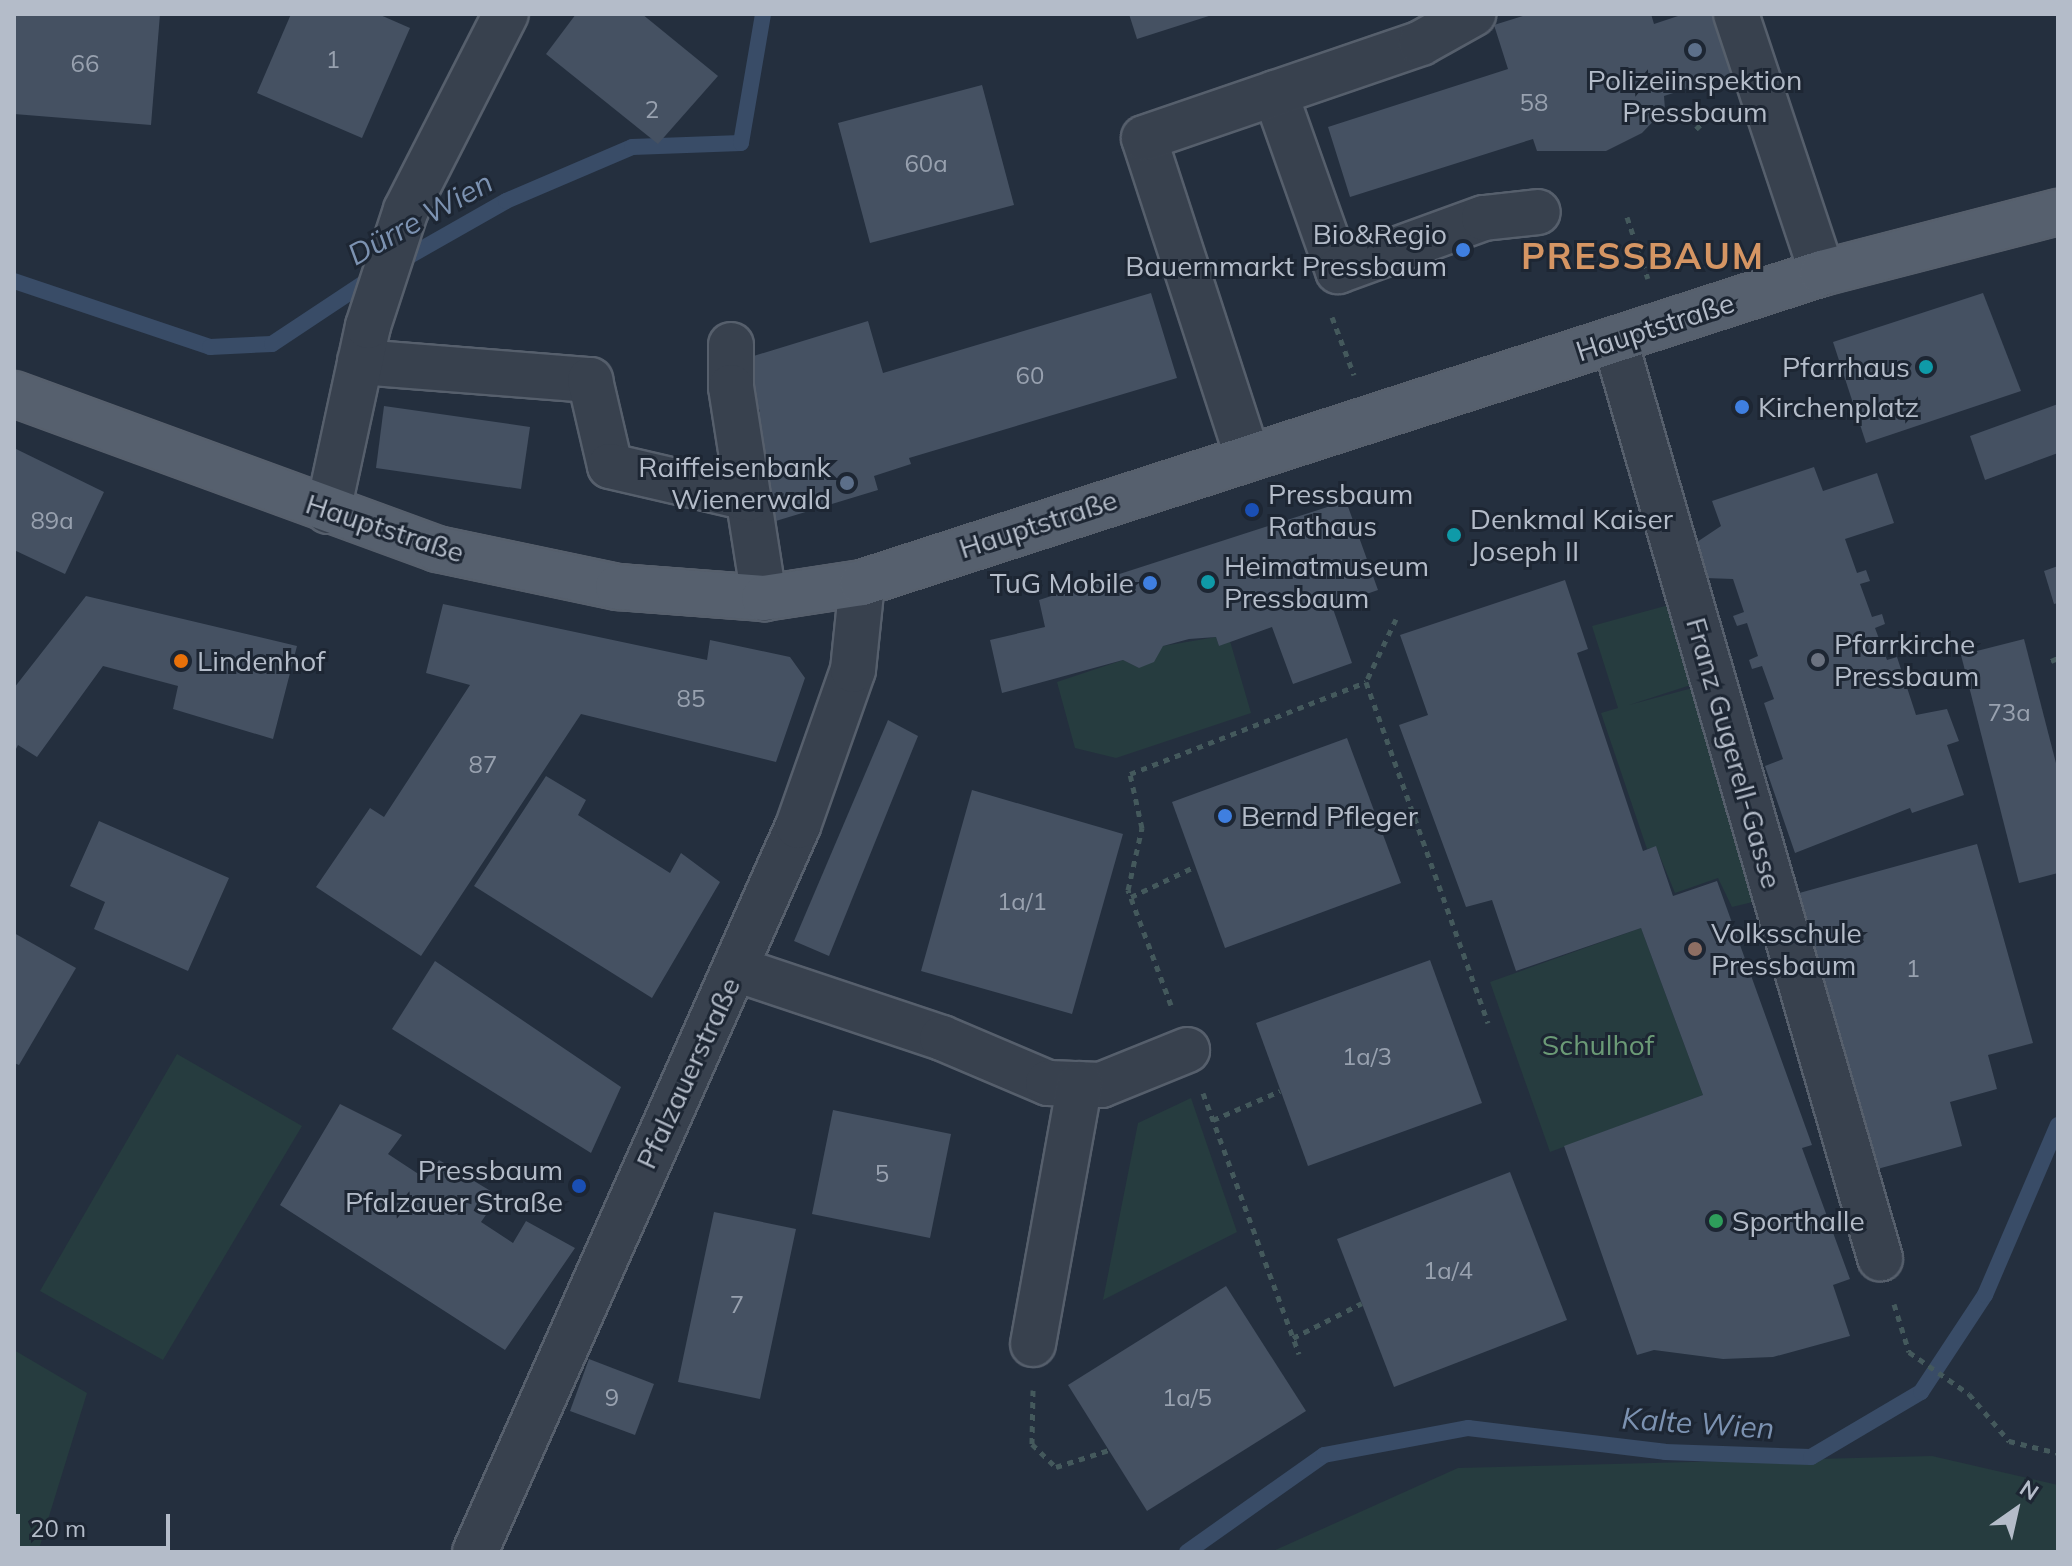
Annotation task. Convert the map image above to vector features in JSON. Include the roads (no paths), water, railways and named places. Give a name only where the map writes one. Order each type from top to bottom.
[{"type":"main road","name":"Hauptstraße","points":[[14,394],[437,549],[542,573],[694,598],[764,598],[862,583],[1247,455],[1822,273],[2058,212]]},
{"type":"street","points":[[328,511],[364,344],[406,210],[506,14]]},
{"type":"street","points":[[1247,455],[1144,138],[1421,43],[1473,14]]},
{"type":"street","points":[[1736,14],[1822,273]]},
{"type":"street","points":[[1275,93],[1338,271],[1484,218],[1538,212]]},
{"type":"street","name":"Franz Gugerell-Gasse","points":[[1615,341],[1880,1258]]},
{"type":"street","points":[[364,344],[590,380],[610,466],[748,498]]},
{"type":"street","points":[[731,345],[731,387],[764,598]]},
{"type":"street","name":"Pfalzauerstraße","points":[[475,1552],[798,826],[853,670],[863,624],[862,583]]},
{"type":"street","points":[[736,969],[942,1038],[1048,1083],[1101,1085],[1187,1050]]},
{"type":"street","points":[[1033,1344],[1080,1084]]},
{"type":"waterway","name":"Dürre Wien","points":[[397,263],[506,201],[632,147],[741,143],[763,14]]},
{"type":"waterway","name":"Dürre Wien","points":[[14,281],[210,347],[272,344],[376,275]]},
{"type":"waterway","name":"Kalte Wien","points":[[1187,1552],[1324,1455],[1468,1428],[1665,1452],[1811,1457],[1921,1392],[1985,1295],[2058,1125]]},
{"type":"place","name":"Polizeiinspektion Pressbaum","points":[[1695,50]]},
{"type":"place","name":"Bio&Regio Bauernmarkt Pressbaum","points":[[1463,250]]},
{"type":"place","name":"Pfarrhaus","points":[[1926,367]]},
{"type":"place","name":"Kirchenplatz","points":[[1742,407]]},
{"type":"place","name":"Raiffeisenbank Wienerwald","points":[[847,483]]},
{"type":"place","name":"Pressbaum Rathaus","points":[[1252,510]]},
{"type":"place","name":"Denkmal Kaiser Joseph II","points":[[1454,535]]},
{"type":"place","name":"Heimatmuseum Pressbaum","points":[[1208,582]]},
{"type":"place","name":"TuG Mobile","points":[[1150,583]]},
{"type":"place","name":"Pfarrkirche Pressbaum","points":[[1818,660]]},
{"type":"place","name":"Lindenhof","points":[[181,661]]},
{"type":"place","name":"Bernd Pfleger","points":[[1225,816]]},
{"type":"place","name":"Volksschule Pressbaum","points":[[1695,949]]},
{"type":"place","name":"Pressbaum Pfalzauer Straße","points":[[579,1186]]},
{"type":"place","name":"Sporthalle","points":[[1716,1221]]},
{"type":"district","name":"PRESSBAUM","points":[[1643,256]]},
{"type":"park label","name":"Schulhof","points":[[1598,1045]]}]
